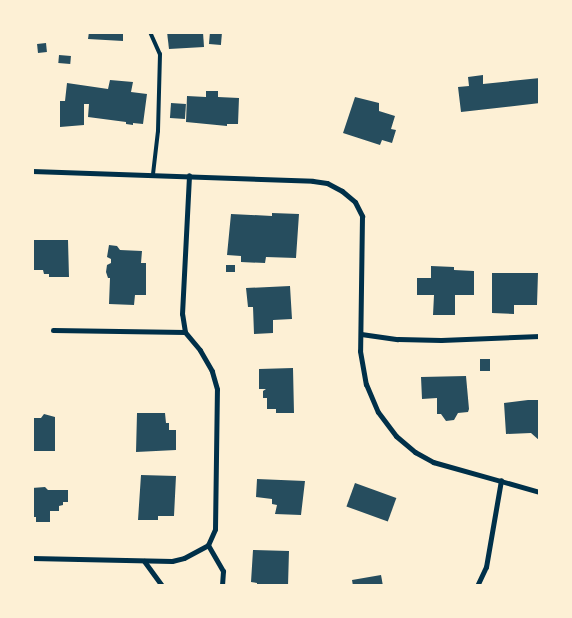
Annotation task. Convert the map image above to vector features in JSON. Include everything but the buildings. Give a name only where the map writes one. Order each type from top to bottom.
[{"type":"street","points":[[32,171],[314,180],[327,183],[342,191],[354,202],[362,216],[360,351],[366,384],[378,412],[396,436],[415,452],[433,462],[540,492]]},
{"type":"street","points":[[32,558],[162,562],[184,558],[208,545],[215,529],[217,389],[212,371],[200,350],[185,332],[182,314],[189,175]]},
{"type":"street","points":[[53,330],[185,332]]},
{"type":"street","points":[[360,334],[398,339],[441,340],[540,336]]},
{"type":"street","points":[[477,586],[486,567],[501,480]]},
{"type":"street","points":[[208,545],[223,571],[222,586]]},
{"type":"street","points":[[144,561],[162,586]]},
{"type":"lane","points":[[150,32],[160,54],[158,131],[153,174]]},
{"type":"shaded area","points":[[254,32],[539,32],[539,33]]}]
